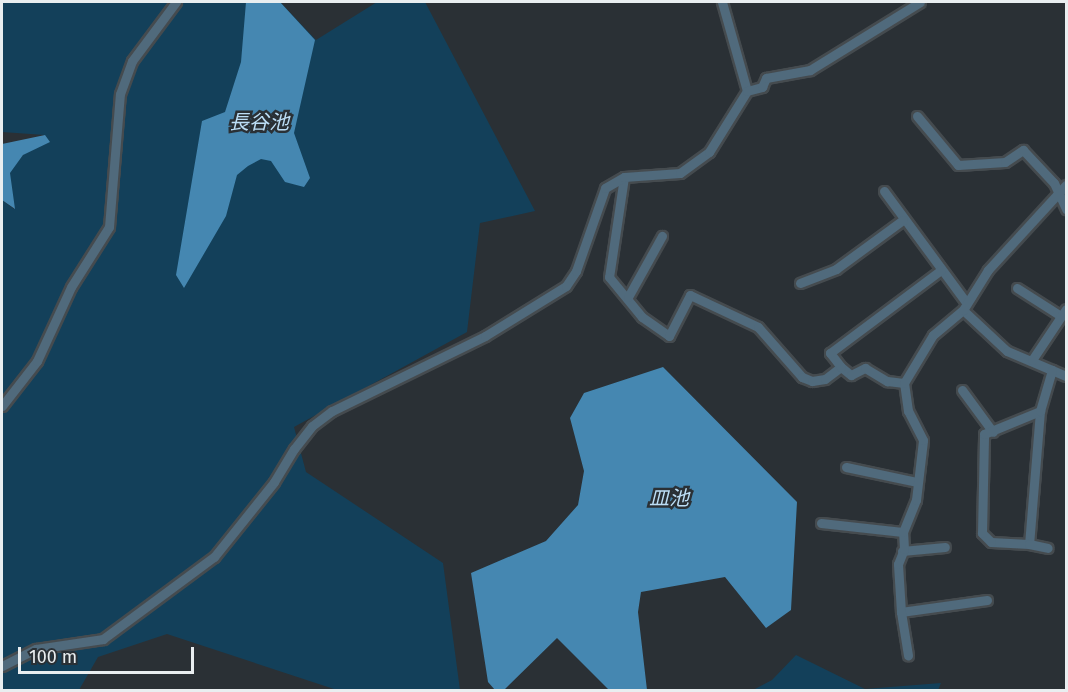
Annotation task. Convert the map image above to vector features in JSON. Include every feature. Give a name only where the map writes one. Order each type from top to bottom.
[{"type":"street","points":[[2,406],[37,361],[71,287],[110,227],[120,94],[132,61],[176,2]]},
{"type":"street","points":[[722,2],[747,91]]},
{"type":"street","points":[[2,666],[36,649],[103,639],[214,557],[274,482],[306,434],[332,411],[485,336],[566,286],[576,271],[605,188],[624,177],[680,173],[701,159],[747,91],[762,87],[766,78],[810,70],[920,2]]},
{"type":"street","points":[[917,116],[958,165],[1005,162],[1023,150],[1057,191],[1066,209]]},
{"type":"street","points":[[624,177],[609,277],[628,297],[642,317],[669,336],[690,295],[758,327],[802,377],[825,379],[841,367]]},
{"type":"street","points":[[908,655],[901,612],[898,564],[902,551],[903,532],[916,500],[923,440],[908,411],[904,383],[933,335],[964,305],[1057,191],[1066,185]]},
{"type":"street","points":[[884,191],[964,305],[1001,346],[1066,376]]},
{"type":"street","points":[[800,283],[836,269],[903,220]]},
{"type":"street","points":[[628,297],[662,236]]},
{"type":"street","points":[[904,383],[887,381],[864,368],[851,375],[830,353],[941,270]]},
{"type":"street","points":[[1017,288],[1064,313],[1032,360]]},
{"type":"street","points":[[1029,544],[1040,411],[1052,370]]},
{"type":"street","points":[[962,390],[993,432]]},
{"type":"street","points":[[1040,411],[984,434],[982,533],[991,542],[1029,544],[1048,548]]},
{"type":"street","points":[[846,467],[917,482]]},
{"type":"street","points":[[821,523],[903,532]]},
{"type":"street","points":[[902,551],[945,547]]},
{"type":"street","points":[[901,612],[987,600]]},
{"type":"shaded area","points":[[2,2],[280,2],[316,40],[377,2],[425,2],[535,211],[480,223],[467,332],[294,427],[306,472],[443,563],[460,690],[337,690],[167,634],[98,657],[79,690],[2,690],[2,200],[14,209],[9,173],[23,155],[45,135],[2,132]]},
{"type":"shaded area","points":[[796,655],[865,689],[941,683],[938,690],[753,690],[772,680]]},
{"type":"water","name":"長谷池","points":[[246,2],[280,2],[315,40],[294,133],[310,178],[304,187],[285,182],[271,161],[261,159],[237,175],[226,216],[184,288],[176,275],[202,121],[225,112],[241,62]]},
{"type":"water","points":[[45,135],[50,142],[23,155],[10,173],[15,209],[2,200],[2,144]]},
{"type":"water","name":"皿池","points":[[663,367],[797,502],[791,610],[766,628],[725,577],[641,592],[638,612],[647,690],[609,690],[557,638],[504,690],[495,690],[488,682],[471,573],[546,541],[578,505],[584,471],[570,418],[584,393]]}]
